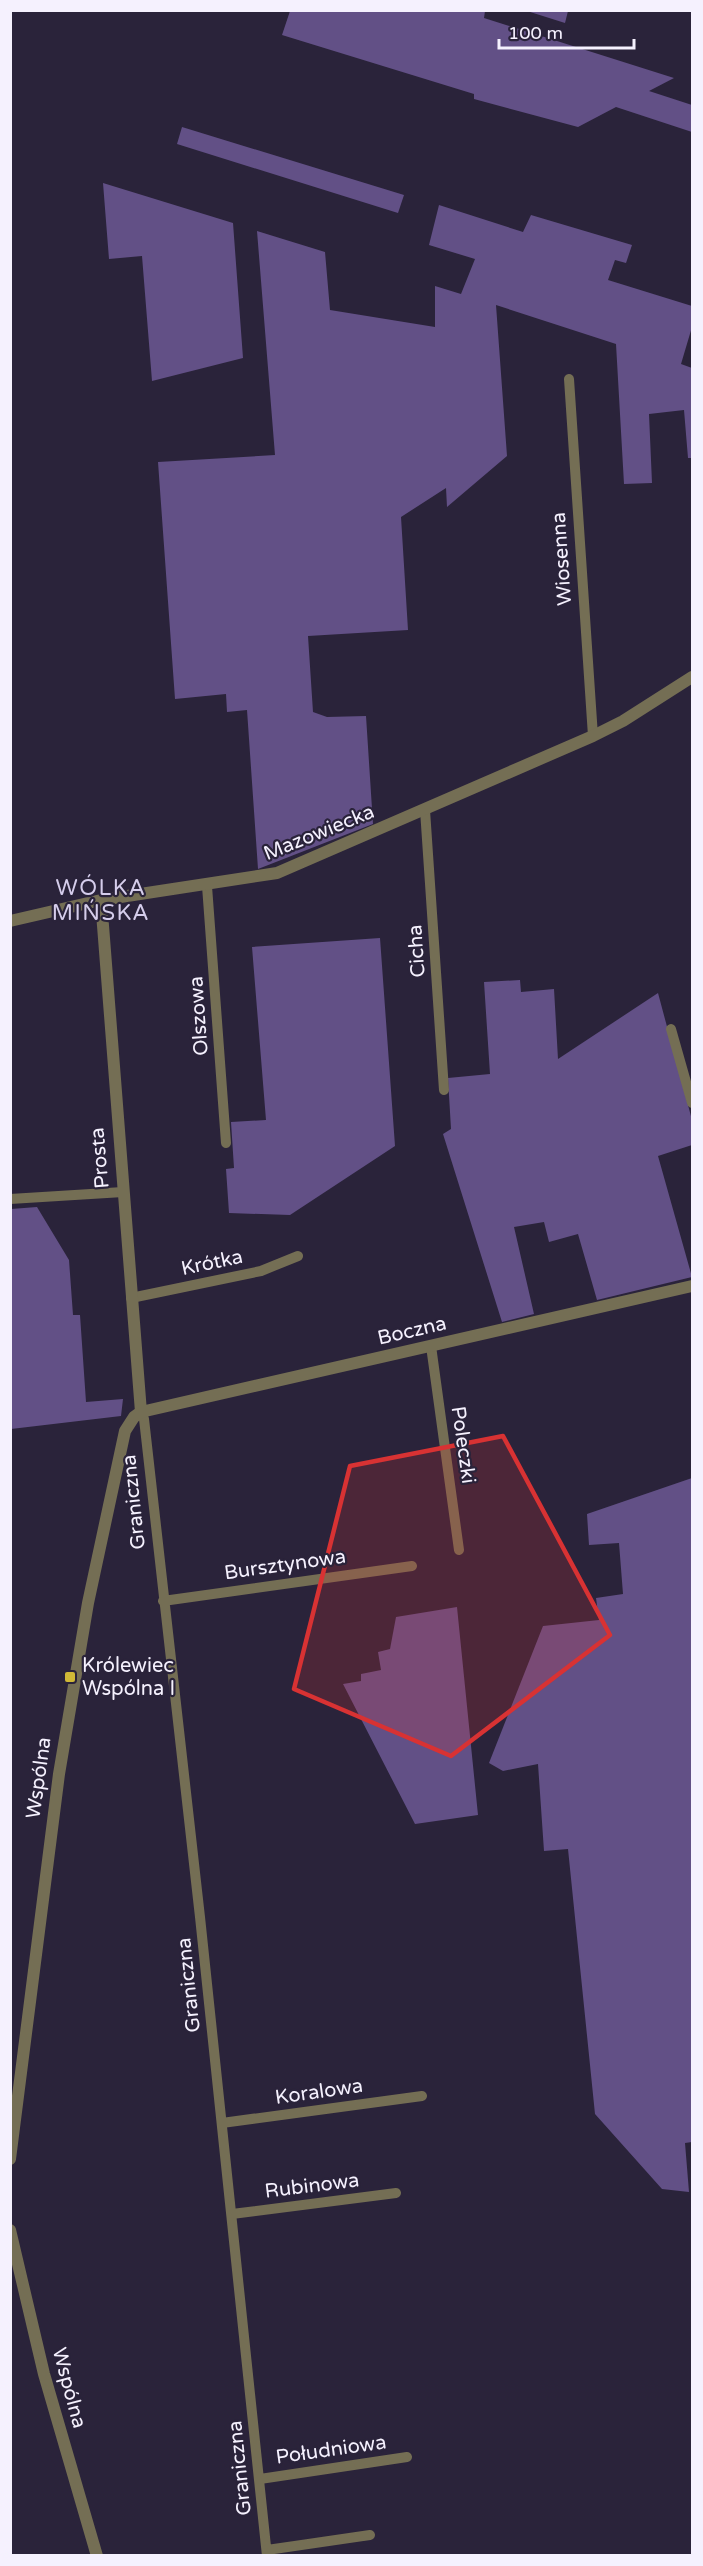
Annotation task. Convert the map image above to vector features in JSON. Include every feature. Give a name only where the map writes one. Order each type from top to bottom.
[{"type":"street","name":"Wiosenna","points":[[569,379],[593,736]]},
{"type":"street","name":"Mazowiecka","points":[[10,921],[101,900],[207,886],[277,873],[593,736],[623,721],[693,677]]},
{"type":"street","name":"Cicha","points":[[425,810],[444,1090]]},
{"type":"street","name":"Olszowa","points":[[207,886],[226,1143]]},
{"type":"street","name":"Prosta","points":[[101,900],[141,1412]]},
{"type":"street","points":[[671,1029],[693,1103]]},
{"type":"street","points":[[10,1199],[123,1192]]},
{"type":"street","name":"Krótka","points":[[131,1298],[261,1271],[298,1256]]},
{"type":"street","name":"Boczna","points":[[141,1412],[693,1286]]},
{"type":"street","name":"Poleczki","points":[[431,1346],[459,1550]]},
{"type":"street","name":"Graniczna","points":[[141,1412],[144,1419],[232,2214],[267,2553]]},
{"type":"street","name":"Wspólna","points":[[10,2159],[59,1774],[88,1603],[125,1431],[134,1417],[141,1412]]},
{"type":"street","name":"Bursztynowa","points":[[164,1601],[412,1566]]},
{"type":"street","name":"Koralowa","points":[[222,2124],[422,2096]]},
{"type":"street","name":"Rubinowa","points":[[232,2214],[396,2193]]},
{"type":"street","name":"Wspólna","points":[[10,2229],[44,2374],[97,2556]]},
{"type":"street","name":"Południowa","points":[[260,2479],[407,2457]]},
{"type":"street","points":[[267,2553],[370,2535]]},
{"type":"highlighted area","points":[[503,1436],[610,1635],[451,1756],[294,1689],[350,1466]]},
{"type":"shaded area","points":[[290,11],[485,11],[484,18],[674,78],[649,91],[692,105],[692,132],[616,107],[578,127],[474,99],[474,94],[282,35]]},
{"type":"shaded area","points":[[527,11],[568,11],[565,23]]},
{"type":"shaded area","points":[[182,127],[404,195],[398,213],[177,144]]},
{"type":"shaded area","points":[[103,183],[233,223],[243,358],[152,381],[142,256],[109,259]]},
{"type":"shaded area","points":[[439,205],[523,232],[531,215],[632,245],[626,263],[615,260],[608,280],[692,306],[692,327],[681,364],[692,368],[692,458],[688,458],[684,410],[649,414],[652,483],[624,484],[616,344],[496,305],[507,456],[447,507],[446,488],[401,517],[408,630],[308,636],[313,712],[327,717],[366,716],[373,824],[258,869],[247,710],[227,712],[226,694],[175,699],[158,462],[275,455],[257,231],[325,252],[330,310],[435,327],[435,286],[461,294],[475,259],[429,245]]},
{"type":"shaded area","points":[[380,938],[395,1146],[290,1215],[229,1213],[226,1169],[234,1168],[231,1122],[266,1120],[252,947]]},
{"type":"shaded area","points":[[520,980],[521,992],[554,989],[558,1059],[658,993],[692,1120],[692,1145],[658,1156],[692,1277],[597,1300],[578,1234],[549,1242],[544,1222],[514,1227],[534,1314],[502,1322],[443,1134],[451,1129],[448,1078],[490,1074],[484,982]]},
{"type":"shaded area","points":[[37,1207],[69,1260],[73,1315],[80,1315],[86,1402],[123,1399],[121,1416],[11,1429],[11,1209]]},
{"type":"shaded area","points":[[692,1478],[692,2142],[685,2143],[689,2192],[662,2189],[595,2114],[568,1849],[544,1851],[538,1764],[503,1771],[489,1763],[543,1626],[599,1620],[596,1598],[623,1594],[619,1543],[589,1545],[587,1514]]},
{"type":"shaded area","points":[[457,1607],[478,1815],[415,1824],[343,1684],[361,1681],[361,1674],[381,1670],[378,1652],[390,1649],[396,1617]]},
{"type":"place","name":"Królewiec Wspólna I","points":[[70,1677]]},
{"type":"district","name":"WÓLKA MIŃSKA","points":[[101,900]]}]
